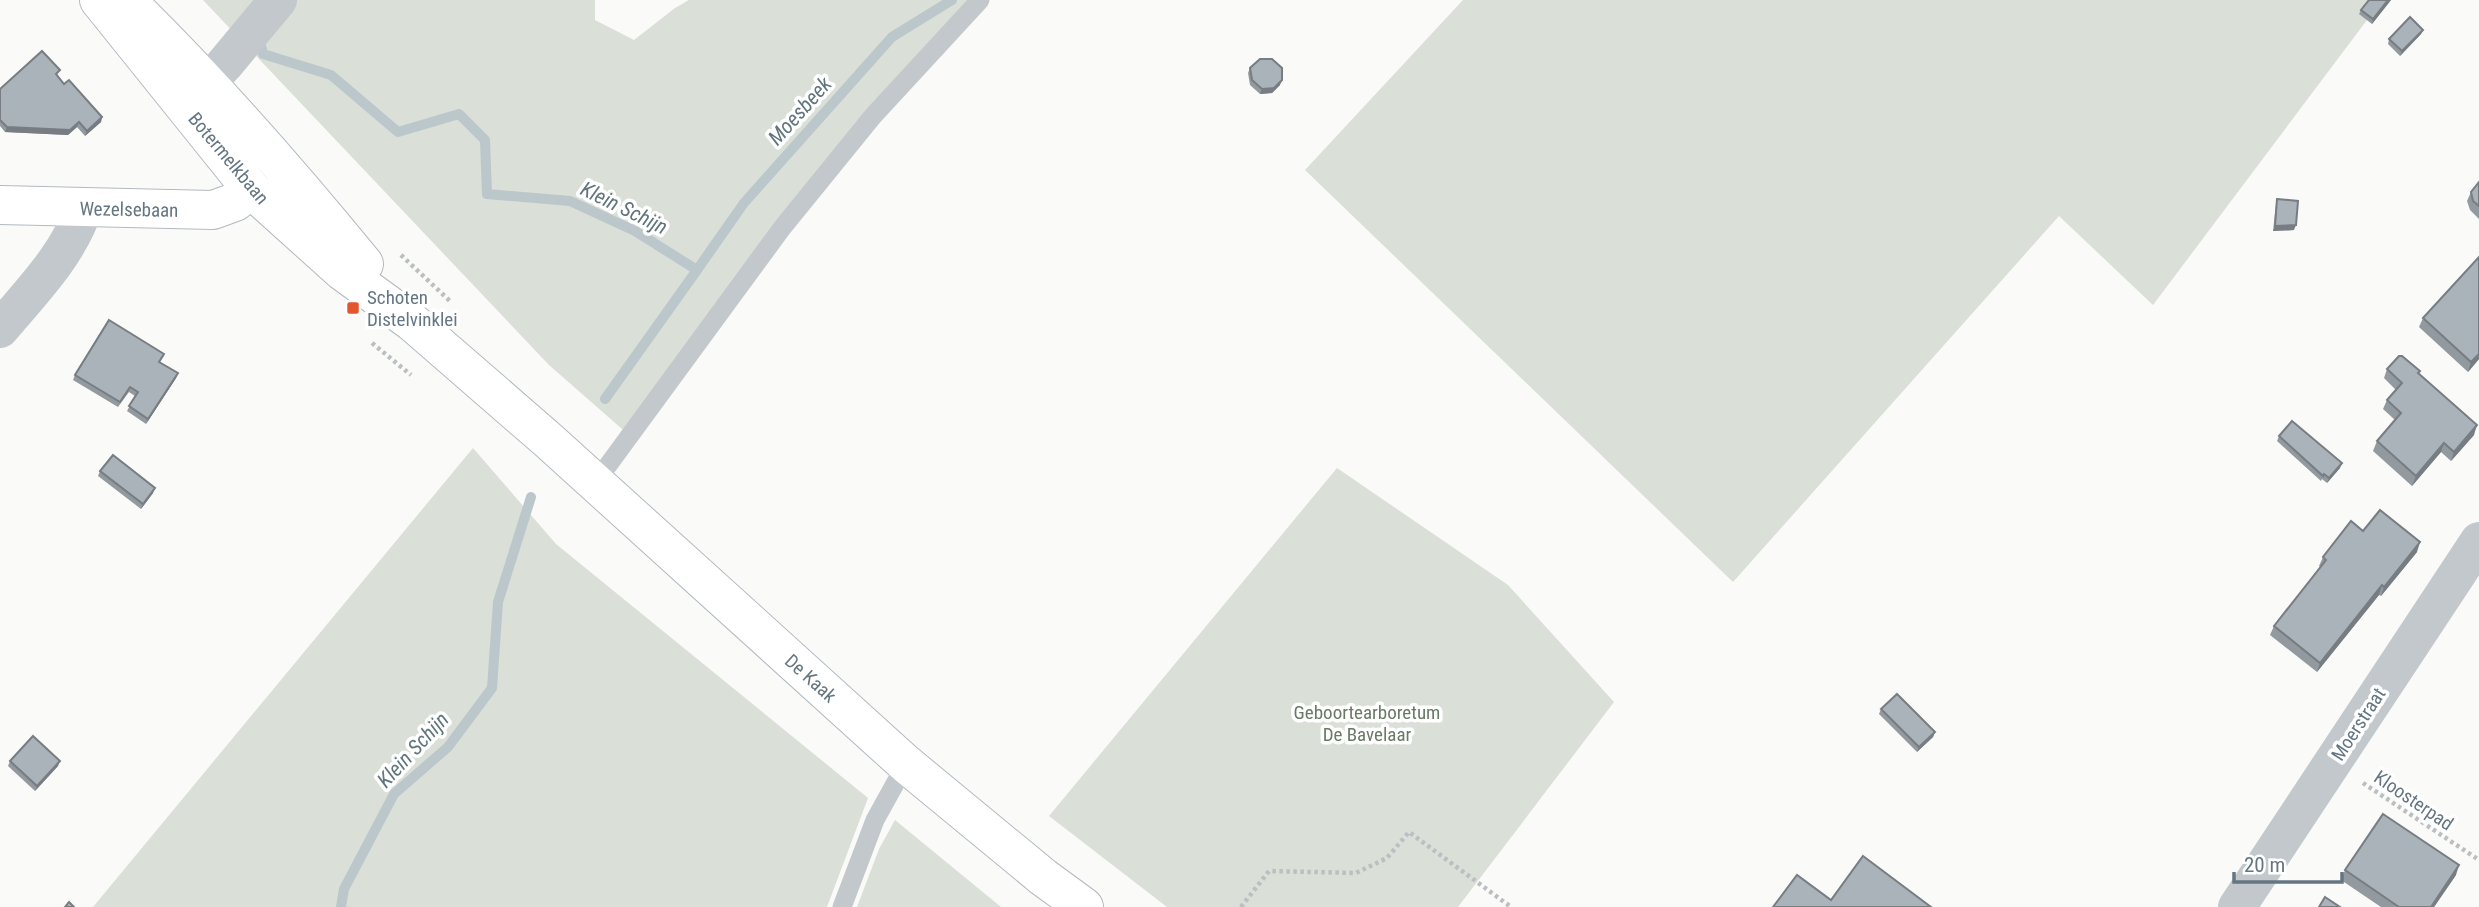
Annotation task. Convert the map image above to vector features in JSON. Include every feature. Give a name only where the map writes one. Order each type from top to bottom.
[{"type":"main road","name":"Botermelkbaan","points":[[99,0],[197,94],[260,141],[412,322]]},
{"type":"main road","name":"Botermelkbaan","points":[[127,0],[197,94],[251,189],[342,271],[412,322],[548,440]]},
{"type":"main road","name":"Wezelsebaan","points":[[0,205],[213,210],[235,202],[251,189]]},
{"type":"main road","name":"De Kaak","points":[[548,440],[906,764],[1032,868],[1084,907]]},
{"type":"street","points":[[197,94],[278,0]]},
{"type":"street","points":[[0,329],[55,263],[76,231],[84,208]]},
{"type":"street","name":"Moerstraat","points":[[2237,907],[2479,541]]},
{"type":"lane","points":[[595,483],[782,228],[873,116],[981,0]]},
{"type":"lane","points":[[842,907],[875,820],[906,764]]},
{"type":"path","points":[[400,253],[454,306]]},
{"type":"path","name":"Kloosterpad","points":[[2334,762],[2479,860]]},
{"type":"path","points":[[1241,907],[1269,871],[1356,873],[1387,858],[1409,832],[1511,907]]},
{"type":"green space","points":[[203,0],[595,0],[595,20],[634,40],[689,0],[980,0],[873,116],[630,436],[549,365]]},
{"type":"green space","points":[[1463,0],[2382,0],[2153,305],[2059,216],[1733,582],[1305,170]]},
{"type":"green space","points":[[473,448],[556,544],[868,798],[827,907],[93,907]]},
{"type":"green space","name":"Geboortearboretum De Bavelaar","points":[[1337,468],[1508,585],[1614,702],[1458,907],[1167,907],[1049,816]]},
{"type":"green space","points":[[895,820],[1001,907],[857,907],[879,849]]},
{"type":"building","points":[[2369,0],[2388,0],[2373,19],[2361,10]]},
{"type":"building","points":[[2410,17],[2423,30],[2402,51],[2389,39]]},
{"type":"building","points":[[42,51],[60,70],[56,74],[64,84],[69,80],[102,117],[87,131],[79,122],[70,130],[7,127],[0,120],[0,89]]},
{"type":"building","points":[[1260,59],[1272,59],[1282,68],[1282,80],[1274,88],[1262,89],[1252,80],[1250,68]]},
{"type":"building","points":[[2479,182],[2479,206],[2473,201],[2471,192]]},
{"type":"building","points":[[2277,199],[2298,201],[2296,225],[2275,226]]},
{"type":"building","points":[[2479,257],[2479,354],[2471,362],[2423,318]]},
{"type":"building","points":[[109,320],[164,354],[159,362],[178,373],[148,419],[129,406],[138,392],[130,387],[120,402],[75,375]]},
{"type":"building","points":[[2399,356],[2420,371],[2418,373],[2477,425],[2454,452],[2444,443],[2416,476],[2377,441],[2401,413],[2387,400],[2402,383],[2387,369]]},
{"type":"building","points":[[2292,421],[2342,463],[2329,478],[2324,474],[2323,476],[2279,436]]},
{"type":"building","points":[[113,455],[155,488],[143,504],[100,471]]},
{"type":"building","points":[[2380,510],[2420,542],[2320,663],[2274,626],[2326,560],[2323,557],[2351,521],[2363,531]]},
{"type":"building","points":[[1897,694],[1935,732],[1919,747],[1881,709]]},
{"type":"building","points":[[33,736],[60,761],[37,786],[10,761]]},
{"type":"building","points":[[2383,814],[2459,865],[2431,907],[2399,907],[2345,870]]},
{"type":"building","points":[[1863,856],[1931,907],[1773,907],[1797,875],[1831,900]]},
{"type":"building","points":[[2325,897],[2340,907],[2319,907]]},
{"type":"waterway","name":"Moesbeek","points":[[697,270],[744,203],[892,37],[952,0]]},
{"type":"waterway","name":"Klein Schijn","points":[[260,42],[263,54],[331,75],[398,132],[459,114],[485,140],[487,194],[570,201],[635,231],[697,270],[605,399]]},
{"type":"waterway","name":"Klein Schijn","points":[[341,907],[344,889],[394,794],[448,747],[492,688],[498,602],[531,497]]},
{"type":"place","name":"Schoten Distelvinklei","points":[[353,308]]}]
